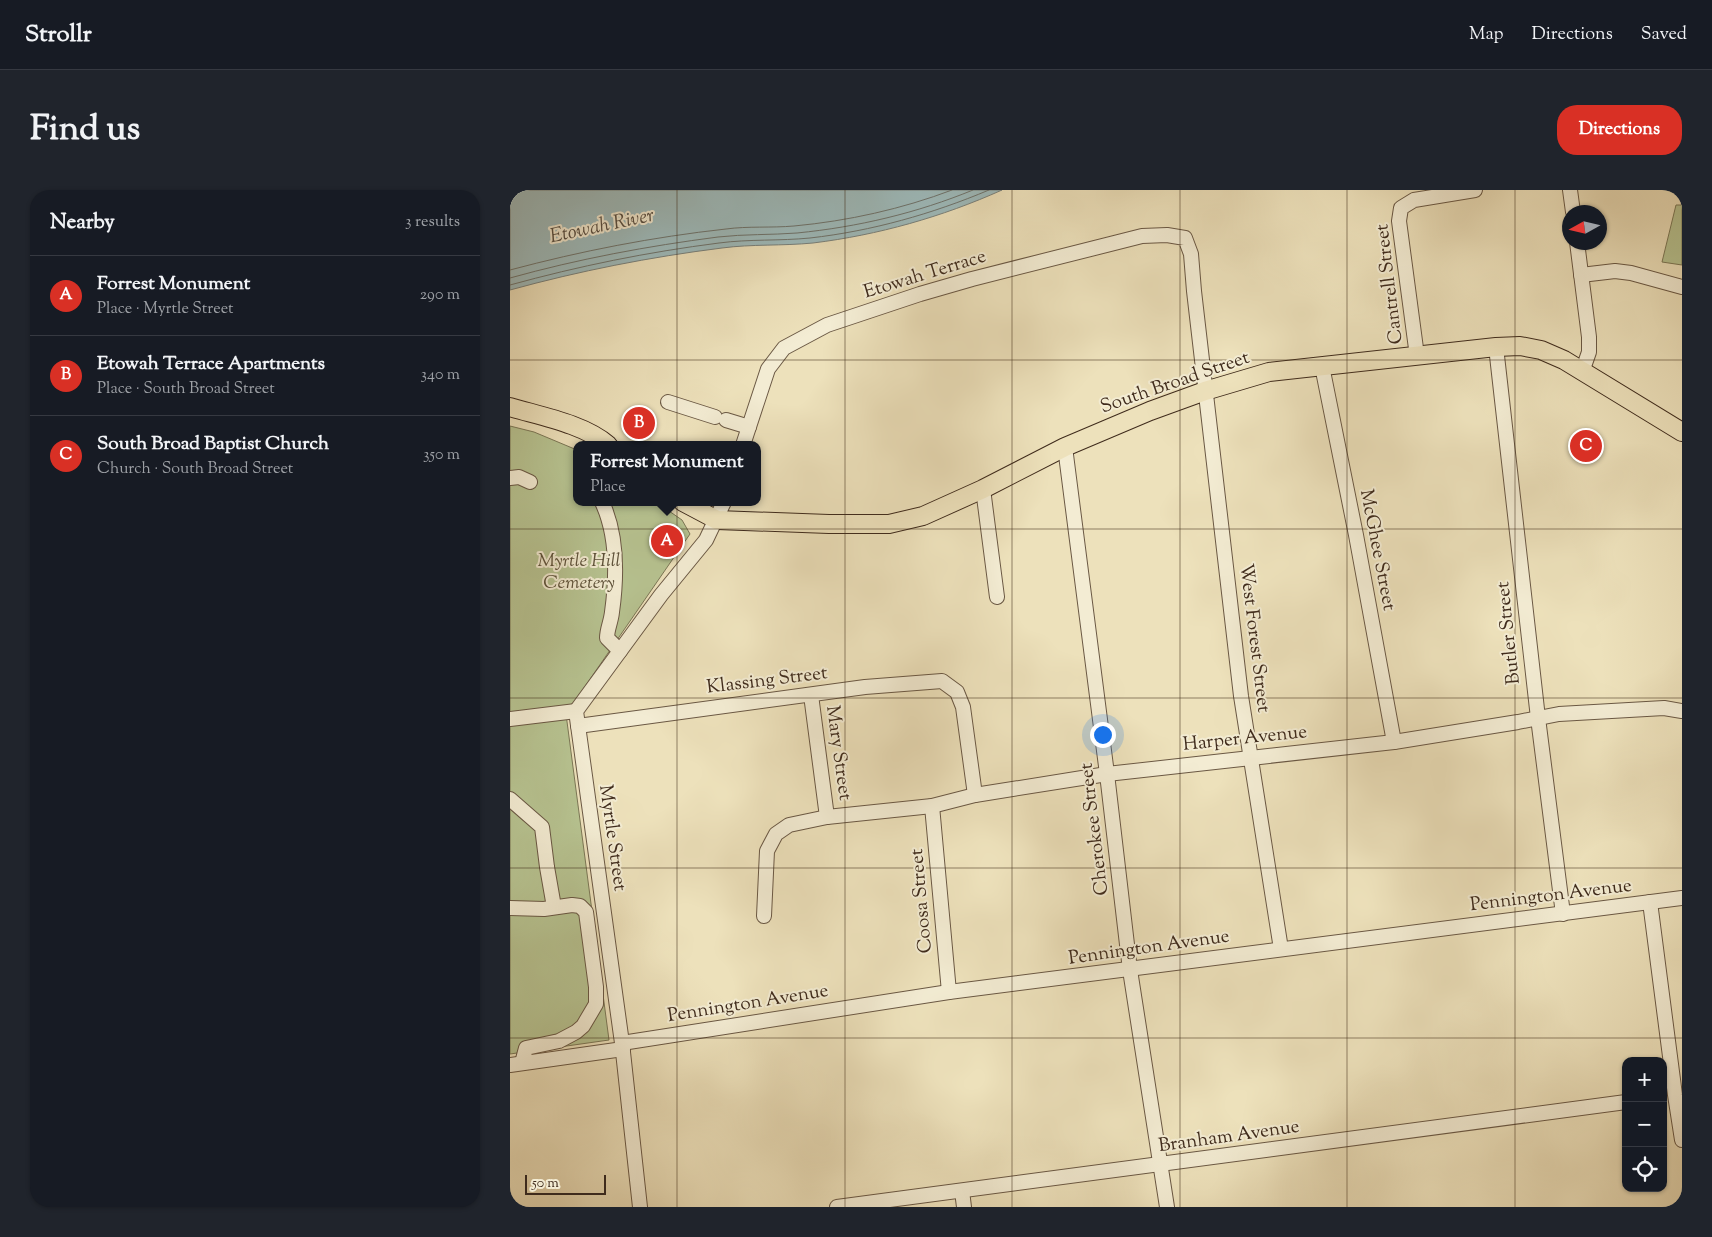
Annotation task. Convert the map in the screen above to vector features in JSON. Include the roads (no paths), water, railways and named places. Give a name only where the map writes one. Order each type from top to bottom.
[{"type":"main road","name":"South Broad Street","points":[[691,506],[717,520],[888,524],[923,516],[983,489],[1065,447],[1150,411],[1206,391],[1269,372],[1496,346],[1520,346],[1541,350],[1564,360],[1682,432]]},
{"type":"main road","points":[[510,408],[565,424],[601,441]]},
{"type":"street","name":"Cantrell Street","points":[[1417,356],[1399,221],[1401,208],[1414,200],[1475,190]]},
{"type":"street","points":[[1570,190],[1572,205]]},
{"type":"street","name":"Etowah Terrace","points":[[744,441],[768,369],[784,348],[826,325],[972,279],[1142,236],[1167,235],[1186,238]]},
{"type":"street","name":"West Forest Street","points":[[1186,238],[1191,254],[1241,696],[1252,757],[1280,948]]},
{"type":"street","points":[[1578,250],[1589,337],[1589,352],[1582,372]]},
{"type":"street","points":[[1581,274],[1615,271],[1631,273],[1682,287]]},
{"type":"street","name":"Butler Street","points":[[1496,346],[1538,718],[1563,914]]},
{"type":"street","name":"McGhee Street","points":[[1322,366],[1356,535],[1394,742]]},
{"type":"street","points":[[668,402],[749,427]]},
{"type":"street","name":"Cherokee Street","points":[[1065,447],[1108,774],[1130,970],[1168,1207]]},
{"type":"street","points":[[510,478],[520,477],[530,482]]},
{"type":"street","points":[[983,489],[997,597]]},
{"type":"street","points":[[603,506],[612,536],[615,575],[612,620],[607,630],[607,638],[620,651]]},
{"type":"street","points":[[510,719],[576,711],[660,595],[706,540],[722,506]]},
{"type":"street","name":"Klassing Street","points":[[578,726],[865,687],[942,681],[957,692],[962,707],[975,795]]},
{"type":"street","name":"Mary Street","points":[[811,695],[820,818]]},
{"type":"street","name":"Harper Avenue","points":[[764,916],[767,851],[776,834],[789,825],[820,818],[932,806],[975,795],[1108,774],[1394,742],[1559,714],[1664,708],[1682,711]]},
{"type":"street","name":"Myrtle Street","points":[[576,711],[622,1046],[640,1207]]},
{"type":"street","points":[[510,799],[542,827],[554,908]]},
{"type":"street","name":"Coosa Street","points":[[932,806],[950,992]]},
{"type":"street","name":"Pennington Avenue","points":[[516,1064],[950,992],[1130,970],[1280,948],[1682,898]]},
{"type":"street","points":[[1650,902],[1673,1095],[1682,1140]]},
{"type":"street","points":[[510,908],[544,909],[572,905],[580,906],[586,912],[596,987],[596,1004],[583,1026],[559,1042],[526,1048],[516,1064]]},
{"type":"street","name":"Branham Avenue","points":[[836,1207],[1622,1103]]},
{"type":"street","points":[[962,1191],[964,1207]]},
{"type":"water","name":"Etowah River","points":[[510,190],[1002,190],[933,217],[862,235],[813,243],[733,247],[668,256],[615,265],[510,290]]},
{"type":"place","name":"Etowah Terrace Apartments","points":[[639,423]]},
{"type":"place","name":"South Broad Baptist Church","points":[[1586,446]]},
{"type":"place","name":"Forrest Monument","points":[[667,541]]},
{"type":"park label","name":"Myrtle Hill Cemetery","points":[[579,572]]}]
